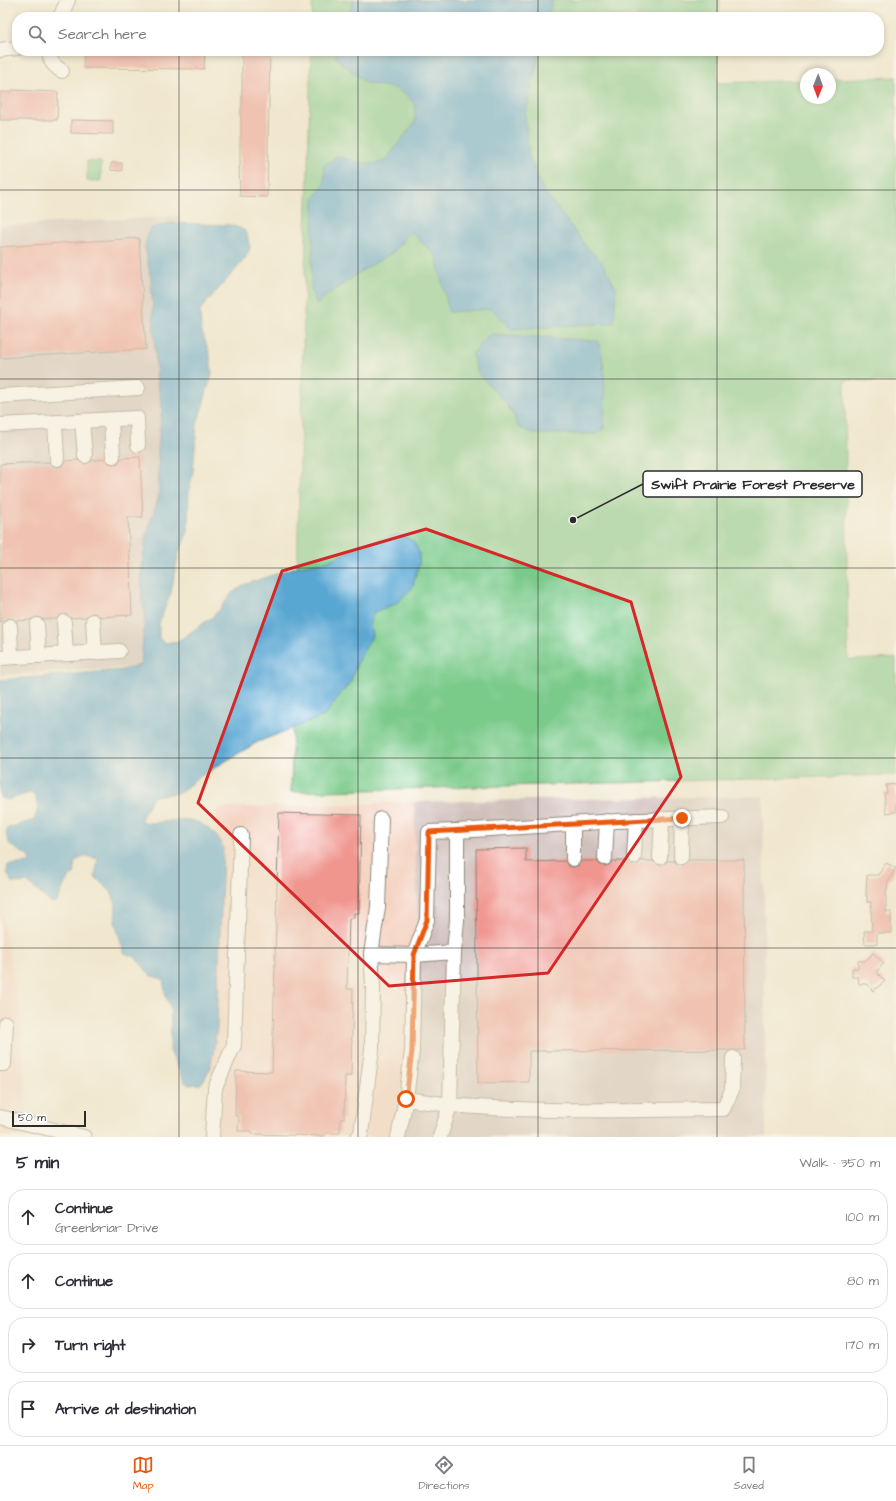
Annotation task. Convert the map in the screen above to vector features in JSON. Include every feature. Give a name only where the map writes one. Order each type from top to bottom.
[{"type":"street","points":[[62,12],[68,0]]},
{"type":"street","points":[[0,50],[12,49]]},
{"type":"street","points":[[50,56],[55,67],[62,71],[62,63],[58,56]]},
{"type":"street","points":[[0,396],[138,388]]},
{"type":"street","points":[[0,426],[137,418],[138,445]]},
{"type":"street","points":[[111,420],[113,456]]},
{"type":"street","points":[[82,421],[85,456]]},
{"type":"street","points":[[55,423],[57,459]]},
{"type":"street","points":[[93,620],[95,652]]},
{"type":"street","points":[[64,622],[66,654]]},
{"type":"street","points":[[37,625],[39,656]]},
{"type":"street","points":[[10,626],[5,658],[119,651]]},
{"type":"street","points":[[398,1137],[406,1099],[412,1051],[414,955],[427,920],[429,832],[636,820],[722,817]]},
{"type":"street","points":[[681,857],[682,818]]},
{"type":"street","points":[[358,1137],[361,1134],[372,1049],[374,985],[371,954],[378,907],[381,819]]},
{"type":"street","points":[[660,857],[662,819]]},
{"type":"street","points":[[634,857],[636,820]]},
{"type":"street","points":[[605,858],[607,822]]},
{"type":"street","points":[[572,859],[573,824]]},
{"type":"street","points":[[440,1137],[450,1105],[454,952],[457,920],[457,831]]},
{"type":"street","points":[[212,1137],[215,1088],[234,1045],[241,835]]},
{"type":"street","points":[[371,954],[414,955],[454,952]]},
{"type":"street","points":[[0,1064],[4,1064],[6,1022]]},
{"type":"street","points":[[406,1099],[490,1109],[722,1109],[732,1090],[733,1058]]},
{"type":"street","points":[[0,1116],[84,1137]]},
{"type":"highlighted area","points":[[426,529],[631,602],[681,777],[548,973],[389,986],[198,803],[282,571]]},
{"type":"shaded area","points":[[180,216],[152,666],[0,675],[0,226]]},
{"type":"shaded area","points":[[763,796],[766,1137],[402,1137],[419,962],[414,802]]},
{"type":"shaded area","points":[[414,802],[419,962],[395,1137],[210,1137],[217,808]]},
{"type":"shaded area","points":[[0,904],[21,1018],[27,1122],[0,1114]]},
{"type":"shaded area","points":[[2,1121],[72,1137],[1,1137]]},
{"type":"green space","points":[[312,0],[720,0],[719,12],[312,12]]},
{"type":"green space","points":[[311,56],[718,56],[717,83],[800,80],[800,104],[836,104],[836,79],[896,77],[896,382],[845,380],[848,660],[896,658],[896,775],[291,792]]},
{"type":"green space","points":[[87,161],[101,162],[101,181],[87,181]]},
{"type":"water","points":[[354,0],[553,0],[549,12],[350,12]]},
{"type":"water","points":[[539,56],[525,115],[529,156],[543,190],[586,246],[603,264],[616,288],[614,323],[511,329],[492,309],[449,312],[436,256],[411,232],[392,253],[363,270],[326,296],[317,305],[311,291],[314,199],[324,184],[325,171],[322,167],[337,156],[357,162],[375,164],[385,161],[415,122],[415,105],[407,95],[395,88],[366,83],[335,57]]},
{"type":"water","points":[[171,223],[231,225],[244,230],[247,235],[250,248],[245,259],[200,310],[201,329],[210,355],[212,374],[197,425],[193,472],[189,491],[188,531],[178,555],[171,593],[159,623],[159,638],[164,643],[178,641],[211,618],[231,594],[243,585],[296,567],[328,561],[370,542],[395,535],[401,535],[413,541],[419,552],[419,564],[412,588],[397,603],[374,612],[370,623],[372,636],[357,663],[351,681],[324,716],[258,742],[199,777],[179,793],[155,796],[151,799],[143,815],[141,821],[194,821],[205,826],[211,831],[217,837],[223,848],[217,1029],[211,1065],[205,1078],[201,1084],[189,1085],[184,1081],[170,1051],[171,1008],[166,997],[163,979],[151,976],[135,957],[124,953],[115,922],[116,904],[111,892],[95,877],[98,859],[86,856],[75,861],[75,873],[65,883],[61,895],[56,903],[50,902],[29,884],[30,882],[12,883],[7,872],[8,865],[29,863],[31,858],[10,845],[6,834],[8,828],[34,820],[38,808],[35,796],[30,793],[7,800],[0,798],[0,680],[122,670],[141,665],[145,613],[142,600],[141,575],[147,532],[159,496],[158,449],[162,406],[157,381],[151,280],[145,246],[148,232],[151,228]]},
{"type":"water","points":[[492,334],[598,341],[604,373],[604,428],[597,434],[536,434],[518,427],[514,416],[506,403],[478,373],[472,354],[486,337]]},
{"type":"building","points":[[84,56],[205,56],[204,69],[83,68]]},
{"type":"building","points":[[242,56],[270,56],[267,197],[240,196],[239,167],[242,107]]},
{"type":"building","points":[[12,90],[58,92],[57,120],[0,120],[0,92],[11,92]]},
{"type":"building","points":[[71,120],[113,121],[113,134],[71,133]]},
{"type":"building","points":[[111,163],[122,163],[122,171],[111,170]]},
{"type":"building","points":[[139,238],[146,349],[0,358],[0,247]]},
{"type":"building","points":[[140,457],[143,517],[128,517],[132,615],[100,617],[93,613],[85,617],[71,618],[64,614],[56,619],[43,619],[37,617],[30,620],[16,621],[9,618],[0,622],[0,464],[49,462],[53,466],[57,467],[62,466],[65,461],[78,460],[85,464],[93,460],[105,459],[109,463],[113,464],[118,463],[121,458]]},
{"type":"building","points":[[896,784],[896,812],[886,813],[884,793],[887,793],[886,785]]},
{"type":"building","points":[[279,813],[361,815],[359,913],[354,913],[354,918],[349,918],[347,989],[353,989],[351,1076],[345,1076],[344,1119],[340,1119],[340,1133],[325,1133],[325,1136],[252,1134],[252,1131],[238,1131],[239,1116],[235,1116],[236,1071],[272,1072]]},
{"type":"building","points":[[526,848],[526,862],[565,861],[568,866],[573,867],[578,866],[581,861],[597,861],[600,865],[605,866],[609,865],[613,861],[627,861],[634,865],[641,861],[652,861],[660,865],[668,861],[673,861],[681,865],[689,860],[744,860],[745,1050],[529,1051],[529,1082],[478,1083],[476,849]]},
{"type":"building","points":[[886,863],[896,868],[888,882],[886,895],[886,912],[891,912],[891,933],[877,933],[877,944],[865,944],[864,931],[872,931],[871,902],[867,902],[866,896],[867,875],[878,875]]},
{"type":"building","points":[[873,953],[884,963],[876,972],[885,981],[873,991],[866,984],[859,984],[858,977],[852,977],[852,968],[858,968],[858,961],[865,961]]},
{"type":"place","name":"Swift Prairie Forest Preserve","points":[[573,520]]},
{"type":"route","points":[[406,1099],[412,1051],[414,955],[427,920],[429,832],[682,818]]}]
